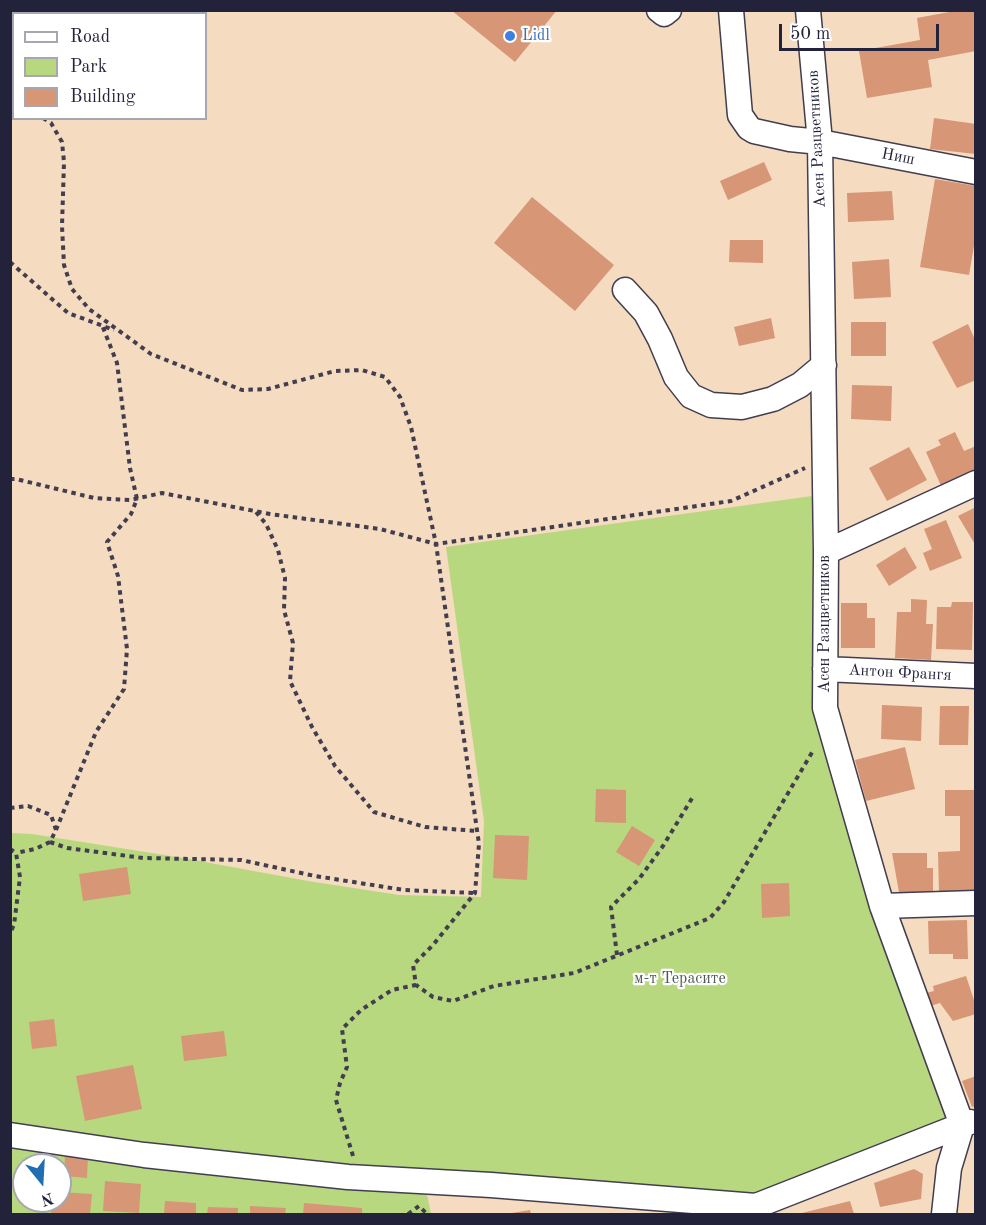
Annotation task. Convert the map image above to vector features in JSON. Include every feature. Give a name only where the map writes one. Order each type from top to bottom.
[{"type":"street","points":[[659,10],[664,14],[669,10]]},
{"type":"street","name":"Ниш","points":[[730,10],[740,115],[744,124],[754,132],[820,142],[975,172]]},
{"type":"street","name":"Асен Разцветников","points":[[808,10],[820,142],[826,552],[825,708],[882,906],[969,1123]]},
{"type":"street","points":[[625,290],[646,313],[676,377],[691,396],[711,405],[742,407],[773,399],[800,385],[824,365]]},
{"type":"street","points":[[826,552],[975,483]]},
{"type":"street","name":"Антон Франгя","points":[[825,669],[975,676]]},
{"type":"street","points":[[882,906],[975,903]]},
{"type":"street","points":[[10,1135],[144,1155],[348,1177],[491,1185],[760,1210],[969,1123]]},
{"type":"street","points":[[944,1215],[949,1168],[969,1123]]},
{"type":"path","points":[[46,120],[51,123],[62,142],[64,265],[72,289],[89,309],[151,354],[242,390],[267,389],[335,371],[362,370],[385,377],[400,397],[411,427],[436,544],[479,844],[475,893],[433,945],[413,965],[416,985],[433,997],[453,1000],[494,986],[574,973],[710,918],[724,902],[830,722]]},
{"type":"path","points":[[10,262],[68,313],[120,332]]},
{"type":"path","points":[[15,853],[35,849],[50,842],[96,732],[124,689],[127,649],[118,576],[107,542],[131,514],[137,499],[130,468],[117,363],[102,325]]},
{"type":"path","points":[[10,479],[94,498],[130,500],[162,493],[256,512],[380,529],[436,544],[731,501],[825,459]]},
{"type":"path","points":[[256,512],[266,524],[278,550],[285,578],[284,610],[293,643],[290,681],[312,727],[335,766],[374,812],[425,826],[477,831]]},
{"type":"path","points":[[617,955],[611,907],[639,879],[663,846],[694,795]]},
{"type":"path","points":[[10,808],[27,806],[51,814],[56,830]]},
{"type":"path","points":[[50,842],[67,848],[143,858],[241,861],[315,876],[404,890],[475,893]]},
{"type":"path","points":[[10,849],[15,853],[20,877],[14,925],[10,933]]},
{"type":"path","points":[[348,1177],[353,1158],[336,1100],[347,1067],[342,1029],[361,1010],[392,990],[416,985]]},
{"type":"path","points":[[408,1215],[419,1206],[427,1215]]},
{"type":"green space","name":"м-т Терасите","points":[[812,496],[814,707],[955,1121],[754,1201],[423,1174],[431,1214],[11,1214],[10,833],[32,834],[183,858],[399,895],[481,897],[484,821],[446,547]]},
{"type":"building","name":"Lidl","points":[[451,10],[557,10],[515,62]]},
{"type":"building","points":[[960,10],[976,10],[976,51],[928,60],[932,87],[867,98],[859,51],[920,40],[917,18]]},
{"type":"building","points":[[934,118],[976,124],[976,154],[930,149]]},
{"type":"building","points":[[764,162],[772,180],[728,200],[720,181]]},
{"type":"building","points":[[935,179],[976,186],[976,234],[969,275],[920,267]]},
{"type":"building","points":[[892,191],[894,220],[848,222],[847,193]]},
{"type":"building","points":[[532,197],[614,265],[575,311],[494,243]]},
{"type":"building","points":[[730,240],[763,240],[763,263],[729,262]]},
{"type":"building","points":[[889,259],[891,297],[854,299],[852,262]]},
{"type":"building","points":[[771,318],[775,338],[739,346],[734,327]]},
{"type":"building","points":[[851,322],[886,322],[886,356],[851,356]]},
{"type":"building","points":[[968,324],[976,342],[976,380],[957,388],[932,342]]},
{"type":"building","points":[[852,385],[892,386],[891,421],[851,419]]},
{"type":"building","points":[[955,432],[964,451],[976,446],[976,473],[942,488],[926,452],[941,445],[938,440]]},
{"type":"building","points":[[909,447],[927,480],[887,501],[869,468]]},
{"type":"building","points":[[976,507],[976,546],[958,516]]},
{"type":"building","points":[[946,520],[962,558],[930,571],[923,553],[932,549],[924,529]]},
{"type":"building","points":[[905,547],[917,568],[889,586],[876,565]]},
{"type":"building","points":[[911,599],[927,600],[926,624],[933,624],[931,660],[895,658],[897,612],[911,612]]},
{"type":"building","points":[[952,602],[973,602],[972,650],[936,649],[937,607],[951,607]]},
{"type":"building","points":[[841,603],[867,603],[867,618],[875,618],[875,648],[841,648]]},
{"type":"building","points":[[882,705],[922,707],[921,741],[881,739]]},
{"type":"building","points":[[940,706],[969,706],[968,745],[939,745]]},
{"type":"building","points":[[905,747],[915,789],[866,801],[855,760]]},
{"type":"building","points":[[596,789],[626,790],[626,823],[595,822]]},
{"type":"building","points":[[945,790],[976,790],[976,892],[939,893],[938,852],[960,851],[960,816],[945,816]]},
{"type":"building","points":[[632,826],[655,840],[639,866],[616,852]]},
{"type":"building","points":[[495,835],[529,836],[527,880],[493,878]]},
{"type":"building","points":[[892,853],[927,853],[927,868],[933,868],[933,893],[899,892]]},
{"type":"building","points":[[127,867],[131,894],[83,901],[79,874]]},
{"type":"building","points":[[789,883],[790,916],[762,918],[761,884]]},
{"type":"building","points":[[967,920],[968,959],[953,959],[953,954],[929,954],[928,921]]},
{"type":"building","points":[[966,976],[976,1006],[976,1014],[953,1021],[940,1003],[930,1006],[926,993],[934,991],[933,986]]},
{"type":"building","points":[[54,1019],[57,1046],[32,1049],[29,1022]]},
{"type":"building","points":[[224,1031],[227,1056],[184,1061],[181,1036]]},
{"type":"building","points":[[133,1065],[142,1109],[85,1121],[76,1076]]},
{"type":"building","points":[[976,1076],[976,1106],[972,1107],[962,1081]]},
{"type":"building","points":[[72,1155],[88,1156],[87,1178],[72,1177]]},
{"type":"building","points":[[914,1169],[923,1174],[921,1199],[880,1207],[874,1183]]},
{"type":"building","points":[[105,1181],[141,1184],[139,1213],[103,1211]]},
{"type":"building","points":[[72,1193],[92,1194],[90,1214],[51,1214],[72,1213]]},
{"type":"building","points":[[165,1201],[196,1203],[196,1214],[164,1214]]},
{"type":"building","points":[[850,1201],[854,1214],[798,1214]]},
{"type":"building","points":[[304,1203],[362,1208],[362,1214],[303,1214]]},
{"type":"building","points":[[250,1206],[286,1208],[285,1214],[250,1214]]},
{"type":"building","points":[[208,1207],[238,1208],[238,1214],[207,1214]]},
{"type":"building","points":[[530,1210],[531,1214],[512,1214],[512,1213]]},
{"type":"place","name":"Lidl","points":[[510,36]]}]
